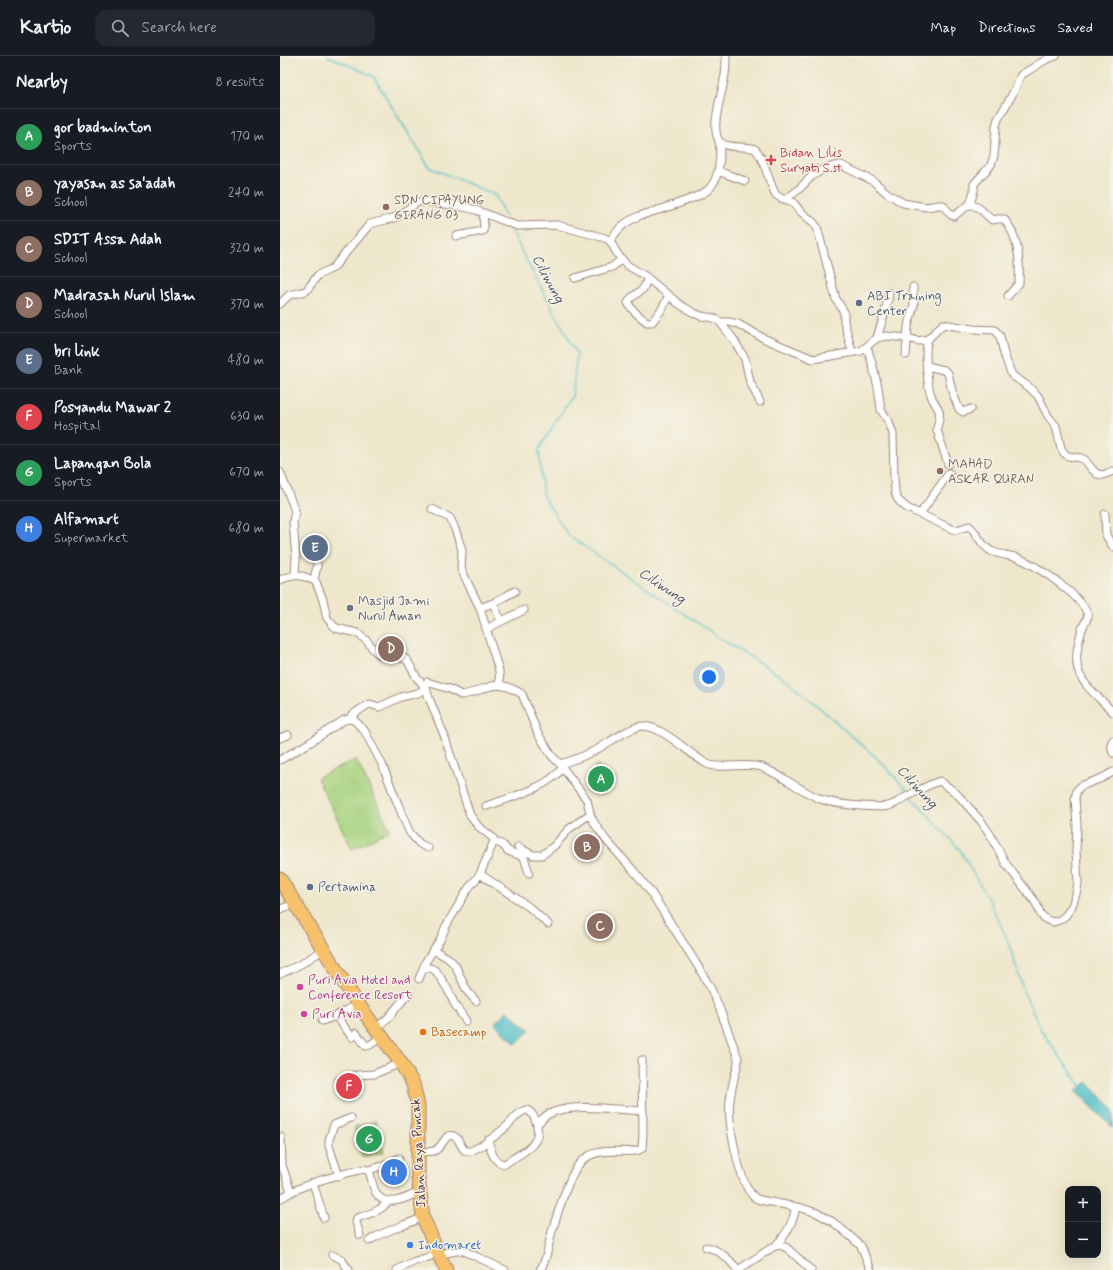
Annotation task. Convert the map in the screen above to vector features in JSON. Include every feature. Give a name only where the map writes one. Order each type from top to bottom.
[{"type":"highway","name":"Jalan Raya Puncak","points":[[280,879],[358,1004],[380,1030],[413,1084],[418,1106],[418,1152],[423,1217],[446,1270]]},
{"type":"street","points":[[610,241],[617,229],[635,218],[692,198],[706,191],[712,185],[718,171],[720,149],[715,125],[725,80],[726,56]]},
{"type":"street","points":[[786,199],[798,190],[812,176],[822,170],[841,165],[872,180],[887,193],[903,203],[920,206],[939,204],[954,216],[970,204],[974,191],[974,184],[993,162],[997,123],[1021,74],[1047,59],[1056,56]]},
{"type":"street","points":[[719,141],[729,146],[755,148],[775,193],[779,197],[793,202],[799,210],[814,223],[836,299],[844,312],[844,321],[852,352]]},
{"type":"street","points":[[718,171],[745,181]]},
{"type":"street","points":[[280,304],[289,295],[306,291],[318,275],[333,268],[370,224],[400,215],[418,202],[422,201],[460,206],[517,226],[557,225],[588,233],[610,241],[622,259],[630,267],[648,278],[679,304],[694,313],[701,316],[714,318],[720,322],[734,340],[745,359],[750,382],[760,402]]},
{"type":"street","points":[[970,204],[979,208],[992,220],[1004,219],[1016,242],[1018,252],[1019,283],[1008,296]]},
{"type":"street","points":[[456,236],[483,231],[483,213]]},
{"type":"street","points":[[575,278],[612,267],[622,259]]},
{"type":"street","points":[[648,278],[643,289],[631,298],[628,303],[643,320],[652,322],[670,295]]},
{"type":"street","points":[[906,355],[908,326],[914,305],[913,287]]},
{"type":"street","points":[[877,338],[880,325],[886,312],[889,293]]},
{"type":"street","points":[[720,322],[738,324],[776,344],[813,358],[861,351],[877,338],[888,336],[908,338],[918,341],[928,339],[943,324],[973,329],[992,329],[997,331],[1000,336],[1004,354],[1011,373],[1038,396],[1048,416],[1056,426],[1061,448],[1064,453],[1068,456],[1085,460],[1097,474],[1113,471]]},
{"type":"street","points":[[928,339],[926,358],[930,394],[939,411],[940,416],[937,430],[948,464]]},
{"type":"street","points":[[865,348],[868,350],[872,363],[878,387],[881,410],[889,422],[894,434],[894,478],[897,498],[903,505],[952,530],[969,526],[988,549],[997,553],[1018,558],[1031,564],[1078,600],[1088,616],[1076,649],[1078,672],[1086,686],[1113,712]]},
{"type":"street","points":[[927,366],[944,370],[948,373],[959,409],[963,412],[971,409]]},
{"type":"street","points":[[280,472],[295,511],[293,522],[296,558],[295,575]]},
{"type":"street","points":[[920,514],[949,473]]},
{"type":"street","points":[[432,509],[450,518],[462,550],[461,569],[480,608],[499,670],[500,685]]},
{"type":"street","points":[[1105,514],[1106,535],[1113,547]]},
{"type":"street","points":[[314,580],[317,566],[317,540]]},
{"type":"street","points":[[280,580],[295,575],[314,580],[323,600],[327,618],[332,626],[357,633],[381,656],[404,658],[407,660],[417,678],[426,688],[444,736],[470,815],[478,826],[493,838],[494,841],[501,843],[508,851],[524,857],[529,873]]},
{"type":"street","points":[[480,608],[515,592]]},
{"type":"street","points":[[493,603],[501,621]]},
{"type":"street","points":[[486,629],[524,610]]},
{"type":"street","points":[[350,719],[351,716],[367,705],[370,704],[379,707],[401,697],[418,693],[426,688],[427,682],[450,689],[461,695],[490,685],[500,685],[522,694],[538,734],[552,756],[562,765],[587,800],[590,814],[606,840],[633,870],[660,907],[706,981],[719,1007],[738,1058],[730,1102],[730,1121],[742,1177],[748,1188],[754,1197],[760,1200],[817,1213],[832,1222],[861,1246],[870,1269]]},
{"type":"street","points":[[280,760],[344,720],[350,719],[358,723],[368,737],[382,764],[410,833],[420,844],[428,848]]},
{"type":"street","points":[[486,806],[542,784],[555,776],[562,765],[594,751],[642,726],[665,734],[710,765],[746,765],[760,767],[828,802],[878,808],[889,806],[931,784],[940,782],[948,786],[981,821],[990,834],[1006,864],[1036,903],[1041,915],[1047,920],[1053,922],[1060,920],[1066,915],[1072,906],[1078,883],[1075,798],[1077,790],[1081,786],[1113,772]]},
{"type":"street","points":[[280,738],[288,735]]},
{"type":"street","points":[[1113,740],[1111,744],[1113,753]]},
{"type":"street","points":[[518,847],[533,855],[539,856],[546,853],[569,830],[590,814]]},
{"type":"street","points":[[419,979],[423,968],[440,940],[446,926],[465,894],[480,874],[494,841]]},
{"type":"street","points":[[480,874],[529,907],[548,924]]},
{"type":"street","points":[[280,909],[296,904]]},
{"type":"street","points":[[280,974],[302,964],[323,950]]},
{"type":"street","points":[[434,950],[448,958],[455,965],[467,991],[476,1001]]},
{"type":"street","points":[[423,968],[431,968],[436,971],[466,1021]]},
{"type":"street","points":[[336,1016],[352,1036],[356,1033],[366,1046],[370,1045],[387,1019],[408,994]]},
{"type":"street","points":[[322,1021],[336,1016],[358,1004]]},
{"type":"street","points":[[540,1270],[543,1266],[571,1179],[579,1164],[587,1158],[600,1152],[612,1150],[637,1152],[642,1148],[642,1060]]},
{"type":"street","points":[[339,1080],[356,1075],[374,1074],[401,1063]]},
{"type":"street","points":[[537,1124],[549,1114],[568,1109],[599,1108],[643,1111]]},
{"type":"street","points":[[418,1152],[435,1152],[450,1135],[456,1136],[462,1147],[469,1151],[477,1148],[488,1140],[506,1127],[524,1110],[531,1112],[537,1124],[538,1134],[532,1146],[504,1164],[495,1159],[488,1140]]},
{"type":"street","points":[[339,1176],[329,1146],[329,1140],[334,1125],[351,1118]]},
{"type":"street","points":[[281,1136],[282,1165],[291,1192]]},
{"type":"street","points":[[280,1199],[291,1192],[313,1183],[364,1169],[368,1170],[386,1165],[399,1158]]},
{"type":"street","points":[[368,1170],[375,1192],[380,1197],[389,1201],[409,1198],[420,1191]]},
{"type":"street","points":[[313,1183],[324,1218]]},
{"type":"street","points":[[360,1234],[356,1222],[357,1218],[379,1210],[389,1201]]},
{"type":"street","points":[[706,1247],[715,1249],[732,1262],[738,1270],[783,1239],[794,1220],[796,1207]]},
{"type":"street","points":[[370,1241],[382,1233],[412,1223],[423,1217]]},
{"type":"street","points":[[773,1247],[782,1245],[811,1270]]},
{"type":"street","points":[[397,1270],[415,1261],[429,1257],[437,1251],[440,1254],[462,1250],[505,1270]]},
{"type":"street","points":[[332,1255],[341,1259],[349,1270]]},
{"type":"green space","points":[[356,759],[390,830],[352,849],[317,778]]},
{"type":"green space","points":[[597,764],[616,779],[605,793],[586,778]]},
{"type":"green space","points":[[376,1121],[384,1152],[362,1157],[354,1127]]},
{"type":"water","points":[[507,1011],[530,1030],[516,1044],[495,1024]]},
{"type":"water","points":[[1087,1082],[1113,1109],[1113,1128],[1076,1091]]},
{"type":"waterway","name":"Ciliwung","points":[[328,56],[373,76],[429,167],[495,195],[506,218]]},
{"type":"waterway","name":"Ciliwung","points":[[509,225],[577,354],[572,396],[539,449],[543,496],[569,536],[726,642],[789,681],[879,760],[909,792]]},
{"type":"waterway","name":"Ciliwung","points":[[912,797],[960,850],[992,906],[1009,944],[1025,995],[1041,1030],[1082,1087]]},
{"type":"place","name":"Bidan Lilis Suryati S.st","points":[[771,160]]},
{"type":"place","name":"SDN CIPAYUNG GIRANG 03","points":[[386,207]]},
{"type":"place","name":"ABI Training Center","points":[[859,303]]},
{"type":"place","name":"MAHAD ASKAR QURAN","points":[[940,471]]},
{"type":"place","name":"bri link","points":[[315,548]]},
{"type":"place","name":"Masjid Jami Nurul Aman","points":[[350,608]]},
{"type":"place","name":"Madrasah Nurul Islam","points":[[391,649]]},
{"type":"place","name":"gor badminton","points":[[601,779]]},
{"type":"place","name":"yayasan as sa'adah","points":[[587,847]]},
{"type":"place","name":"Pertamina","points":[[310,887]]},
{"type":"place","name":"SDIT Assa Adah","points":[[600,926]]},
{"type":"place","name":"Puri Avia Hotel and Conference Resort","points":[[300,987]]},
{"type":"place","name":"Puri Avia","points":[[304,1014]]},
{"type":"place","name":"Basecamp","points":[[423,1032]]},
{"type":"place","name":"Posyandu Mawar 2","points":[[349,1086]]},
{"type":"place","name":"Lapangan Bola","points":[[369,1139]]},
{"type":"place","name":"Alfamart","points":[[394,1172]]},
{"type":"place","name":"Indomaret","points":[[410,1245]]}]
